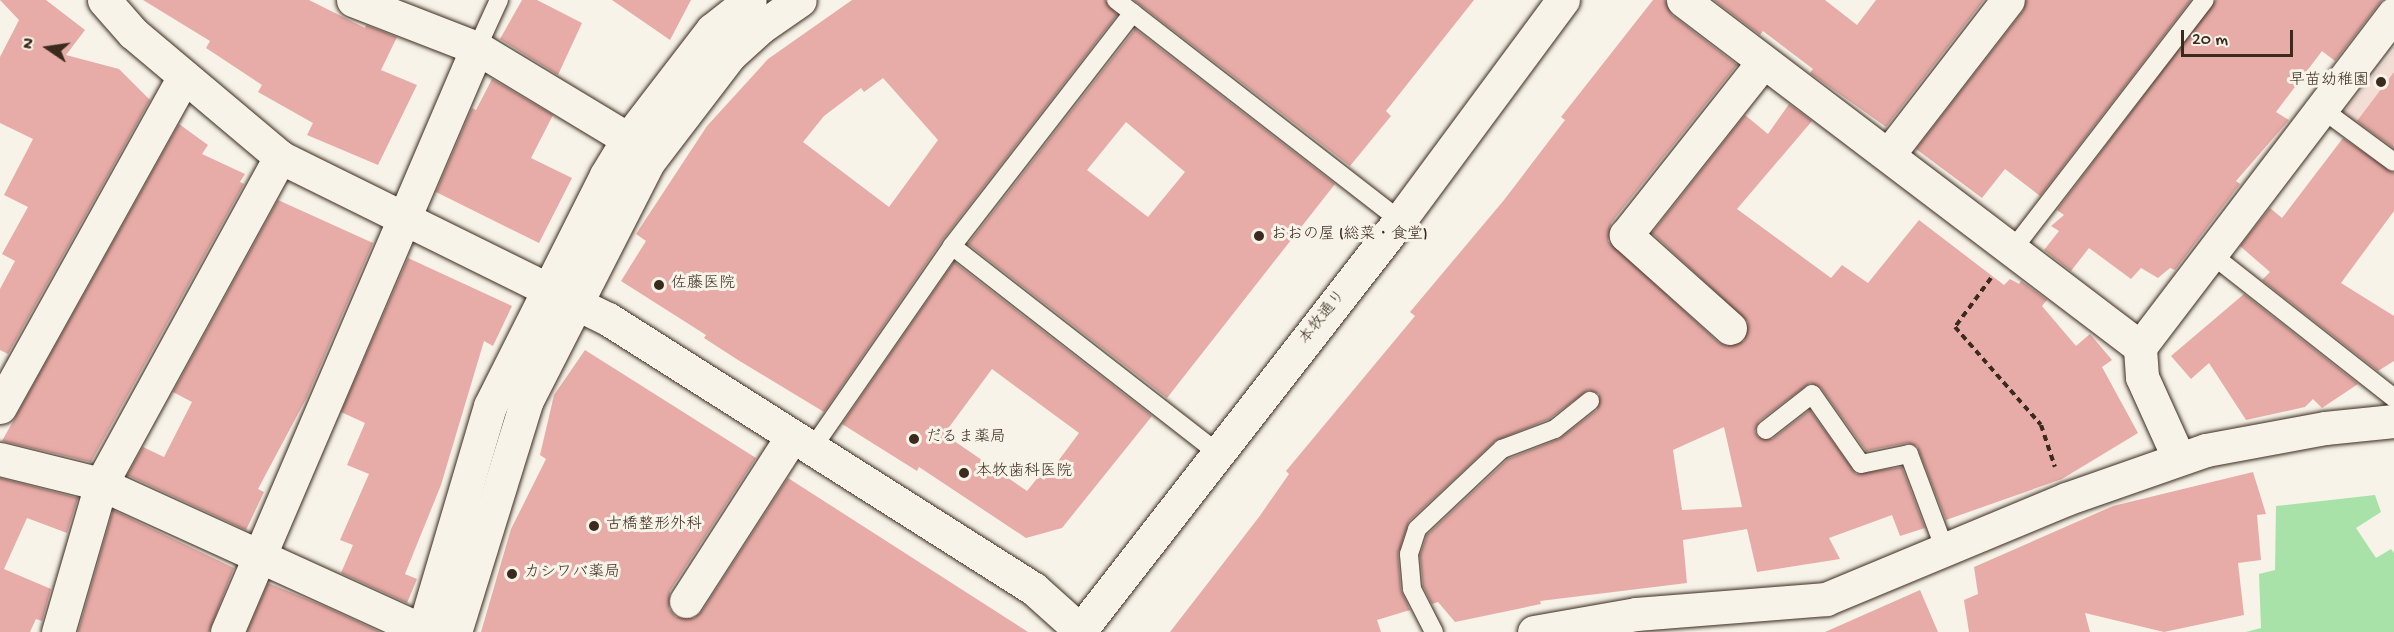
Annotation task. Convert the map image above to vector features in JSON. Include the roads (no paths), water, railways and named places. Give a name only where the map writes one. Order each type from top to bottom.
[{"type":"street","points":[[104,0],[133,33],[280,157],[405,221],[608,319],[801,444],[1034,589],[1080,631]]},
{"type":"street","points":[[352,0],[477,48],[628,139]]},
{"type":"street","points":[[0,459],[101,484],[434,632],[526,402],[562,295],[628,139],[712,30],[750,0]]},
{"type":"street","points":[[562,295],[649,161],[730,54],[761,27],[800,0]]},
{"type":"street","name":"本牧通り","points":[[1080,631],[1400,220],[1563,0]]},
{"type":"street","points":[[1683,0],[2140,347]]},
{"type":"street","points":[[1888,155],[2008,0]]},
{"type":"street","points":[[2179,459],[2142,377],[2140,347],[2394,15]]},
{"type":"street","points":[[227,632],[405,221],[477,48]]},
{"type":"street","points":[[1730,328],[1626,235],[1763,62]]},
{"type":"street","points":[[0,407],[184,77]]},
{"type":"street","points":[[58,632],[101,484],[280,157]]},
{"type":"street","points":[[1534,632],[1636,614],[1826,599],[1944,547],[2066,499],[2206,450],[2325,428],[2394,421]]},
{"type":"street","points":[[686,601],[801,444]]},
{"type":"lane","points":[[477,48],[499,0]]},
{"type":"lane","points":[[1116,0],[1400,220]]},
{"type":"lane","points":[[2013,249],[2205,0]]},
{"type":"lane","points":[[801,444],[1133,13]]},
{"type":"lane","points":[[2322,109],[2394,162]]},
{"type":"lane","points":[[952,246],[1219,454]]},
{"type":"lane","points":[[2211,254],[2394,398]]},
{"type":"lane","points":[[1766,430],[1812,394],[1861,464],[1909,454],[1944,547]]},
{"type":"lane","points":[[1434,632],[1412,589],[1410,554],[1417,529],[1502,449],[1555,429],[1590,401]]},
{"type":"place","name":"早苗幼稚園","points":[[2381,82]]},
{"type":"place","name":"おおの屋 (総菜・食堂)","points":[[1259,236]]},
{"type":"place","name":"佐藤医院","points":[[659,285]]},
{"type":"place","name":"だるま薬局","points":[[914,439]]},
{"type":"place","name":"本牧歯科医院","points":[[964,473]]},
{"type":"place","name":"古橋整形外科","points":[[594,526]]},
{"type":"place","name":"カシワバ薬局","points":[[512,574]]}]
